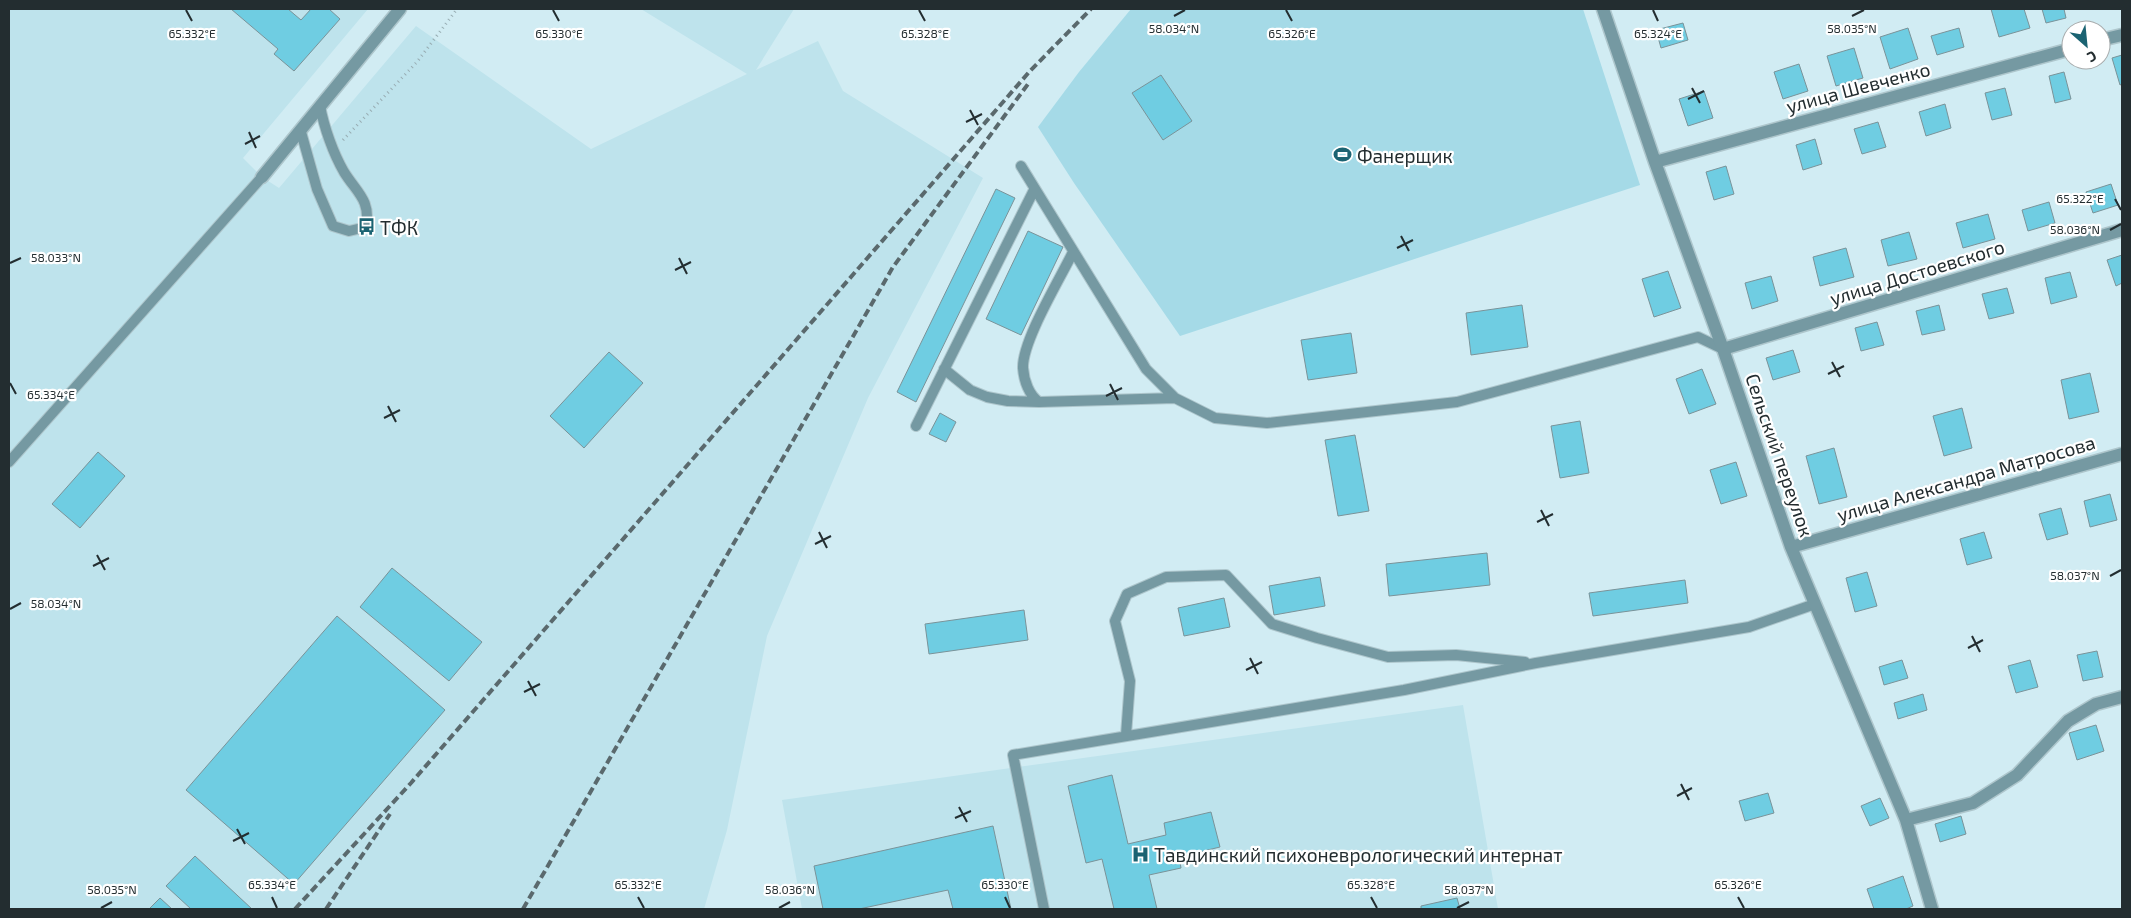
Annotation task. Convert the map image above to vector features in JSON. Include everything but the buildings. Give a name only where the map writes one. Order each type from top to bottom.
[{"type":"street","points":[[262,177],[400,9]]},
{"type":"street","name":"Сельский переулок","points":[[1603,9],[1791,547],[1906,820],[1932,909]]},
{"type":"street","name":"улица Шевченко","points":[[1655,162],[2061,52]]},
{"type":"street","name":"улица Достоевского","points":[[1723,349],[2122,230]]},
{"type":"street","name":"улица Александра Матросова","points":[[1791,547],[2122,454]]},
{"type":"street","points":[[1906,820],[1973,803],[2017,775],[2068,721],[2096,704],[2122,697]]},
{"type":"lane","points":[[300,132],[317,189],[333,226],[349,231],[366,227],[369,214],[364,199],[344,170],[323,120],[320,106]]},
{"type":"lane","points":[[1020,166],[1146,369],[1175,398],[1215,418],[1267,423],[1457,402],[1698,337],[1723,349]]},
{"type":"lane","points":[[9,462],[262,177]]},
{"type":"lane","points":[[916,426],[1034,190]]},
{"type":"lane","points":[[1039,402],[1031,396],[1023,368],[1028,345],[1073,252]]},
{"type":"lane","points":[[944,370],[970,390],[987,397],[1039,402],[1175,398]]},
{"type":"lane","points":[[1126,735],[1130,681],[1115,621],[1127,594],[1166,577],[1226,575],[1272,624],[1388,657],[1456,655],[1536,663]]},
{"type":"lane","points":[[1044,909],[1013,755],[1404,690],[1536,663],[1749,627],[1815,604]]},
{"type":"path","points":[[335,149],[416,62],[457,9]]},
{"type":"shaded area","points":[[9,9],[368,9],[243,158],[262,177],[279,188],[416,26],[591,149],[747,74],[641,9],[794,9],[756,70],[818,41],[843,91],[983,178],[868,398],[767,636],[727,830],[704,909],[9,909]]},
{"type":"shaded area","name":"Фанерщик","points":[[1131,9],[1583,9],[1640,185],[1180,336],[1074,183],[1038,127],[1079,72]]},
{"type":"shaded area","name":"Тавдинский психоневрологический интернат","points":[[1463,705],[1498,909],[802,909],[782,800]]},
{"type":"railway","points":[[295,909],[411,783],[1030,71],[1091,9]]},
{"type":"railway","points":[[523,909],[893,267],[1028,84]]},
{"type":"railway","points":[[326,909],[390,814]]},
{"type":"place","name":"Фанерщик","points":[[1343,155]]},
{"type":"place","name":"ТФК","points":[[366,227]]},
{"type":"place","name":"Тавдинский психоневрологический интернат","points":[[1140,854]]}]
